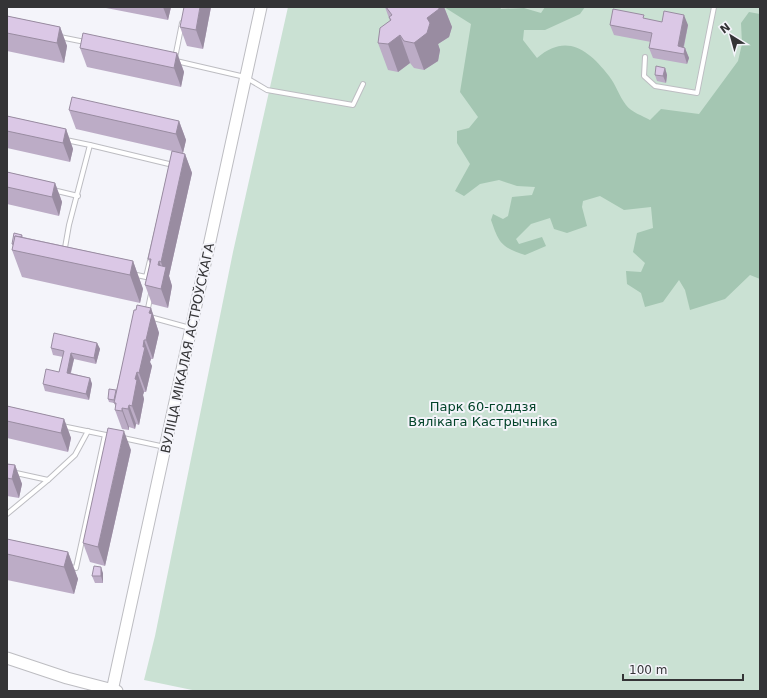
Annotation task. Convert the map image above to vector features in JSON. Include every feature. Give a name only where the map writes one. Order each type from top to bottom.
[{"type":"main road","name":"ВУЛІЦА МІКАЛАЯ АСТРОЎСКАГА","points":[[114,691],[261,7]]},
{"type":"main road","points":[[7,658],[114,691]]},
{"type":"lane","points":[[645,57],[644,76],[655,86],[697,93],[714,7]]},
{"type":"lane","points":[[174,60],[184,15]]},
{"type":"lane","points":[[54,36],[90,44]]},
{"type":"lane","points":[[166,59],[245,77],[267,90],[353,105],[363,84]]},
{"type":"lane","points":[[64,140],[173,166],[146,277],[149,282]]},
{"type":"lane","points":[[90,145],[63,259],[146,277]]},
{"type":"lane","points":[[49,189],[78,196]]},
{"type":"lane","points":[[152,287],[147,316],[191,329]]},
{"type":"lane","points":[[58,425],[113,437]]},
{"type":"lane","points":[[7,514],[48,480],[74,455],[88,431]]},
{"type":"lane","points":[[60,565],[76,568],[105,435]]},
{"type":"lane","points":[[120,438],[165,448]]},
{"type":"lane","points":[[7,471],[48,480]]},
{"type":"green space","name":"Парк 60-годдзя Вялікага Кастрычніка","points":[[288,7],[760,7],[760,691],[197,691],[144,680],[155,636],[233,252]]},
{"type":"green space","points":[[444,7],[500,7],[501,9],[524,8],[541,13],[545,7],[585,7],[580,14],[545,30],[524,30],[523,40],[537,58],[548,50],[558,46],[576,48],[585,52],[601,66],[609,76],[628,107],[634,112],[650,120],[661,109],[699,114],[738,61],[742,44],[741,23],[749,12],[760,14],[760,279],[750,275],[725,299],[690,310],[685,290],[679,280],[663,302],[645,307],[641,293],[627,284],[626,271],[641,272],[645,263],[633,252],[637,233],[653,228],[651,207],[624,210],[600,196],[583,201],[582,207],[587,226],[567,233],[554,229],[550,218],[531,224],[516,239],[519,244],[542,237],[546,246],[525,255],[502,243],[496,234],[491,220],[493,214],[503,219],[508,216],[512,197],[532,195],[535,187],[517,186],[499,180],[480,184],[464,196],[455,191],[470,164],[457,143],[457,131],[469,128],[478,117],[460,92],[471,24]]},
{"type":"building","points":[[184,7],[200,7],[196,30],[180,27]]},
{"type":"building","points":[[386,7],[439,7],[439,9],[427,18],[430,23],[427,33],[414,43],[404,41],[400,35],[388,44],[378,43],[380,28],[391,20],[389,17],[392,15]]},
{"type":"building","points":[[613,9],[644,15],[643,18],[662,22],[664,11],[684,15],[678,46],[685,48],[684,54],[649,48],[652,33],[610,25]]},
{"type":"building","points":[[7,16],[60,27],[57,43],[7,33]]},
{"type":"building","points":[[83,33],[177,53],[174,68],[80,48]]},
{"type":"building","points":[[656,66],[665,68],[663,76],[655,75]]},
{"type":"building","points":[[72,97],[179,121],[176,134],[69,110]]},
{"type":"building","points":[[7,116],[66,129],[63,143],[7,131]]},
{"type":"building","points":[[172,151],[185,154],[161,262],[159,261],[158,265],[166,267],[161,289],[145,285],[151,259],[148,259]]},
{"type":"building","points":[[7,172],[55,183],[52,197],[7,187]]},
{"type":"building","points":[[14,233],[22,235],[21,237],[15,236],[14,244],[12,244]]},
{"type":"building","points":[[15,236],[133,261],[130,275],[12,250]]},
{"type":"building","points":[[137,305],[151,308],[149,313],[152,314],[146,340],[144,340],[143,347],[145,347],[139,373],[137,372],[135,379],[137,380],[132,406],[129,405],[128,409],[122,408],[122,411],[115,410],[116,403],[114,403],[134,310],[136,310]]},
{"type":"building","points":[[54,333],[97,343],[94,358],[71,353],[67,373],[90,378],[86,394],[43,384],[46,369],[59,372],[64,351],[51,348]]},
{"type":"building","points":[[109,389],[116,390],[114,400],[108,399]]},
{"type":"building","points":[[7,406],[64,419],[61,433],[7,421]]},
{"type":"building","points":[[108,428],[124,431],[98,547],[83,543]]},
{"type":"building","points":[[7,464],[15,465],[12,479],[7,478]]},
{"type":"building","points":[[7,539],[68,552],[64,567],[7,554]]},
{"type":"building","points":[[94,566],[101,567],[101,576],[92,576]]}]
